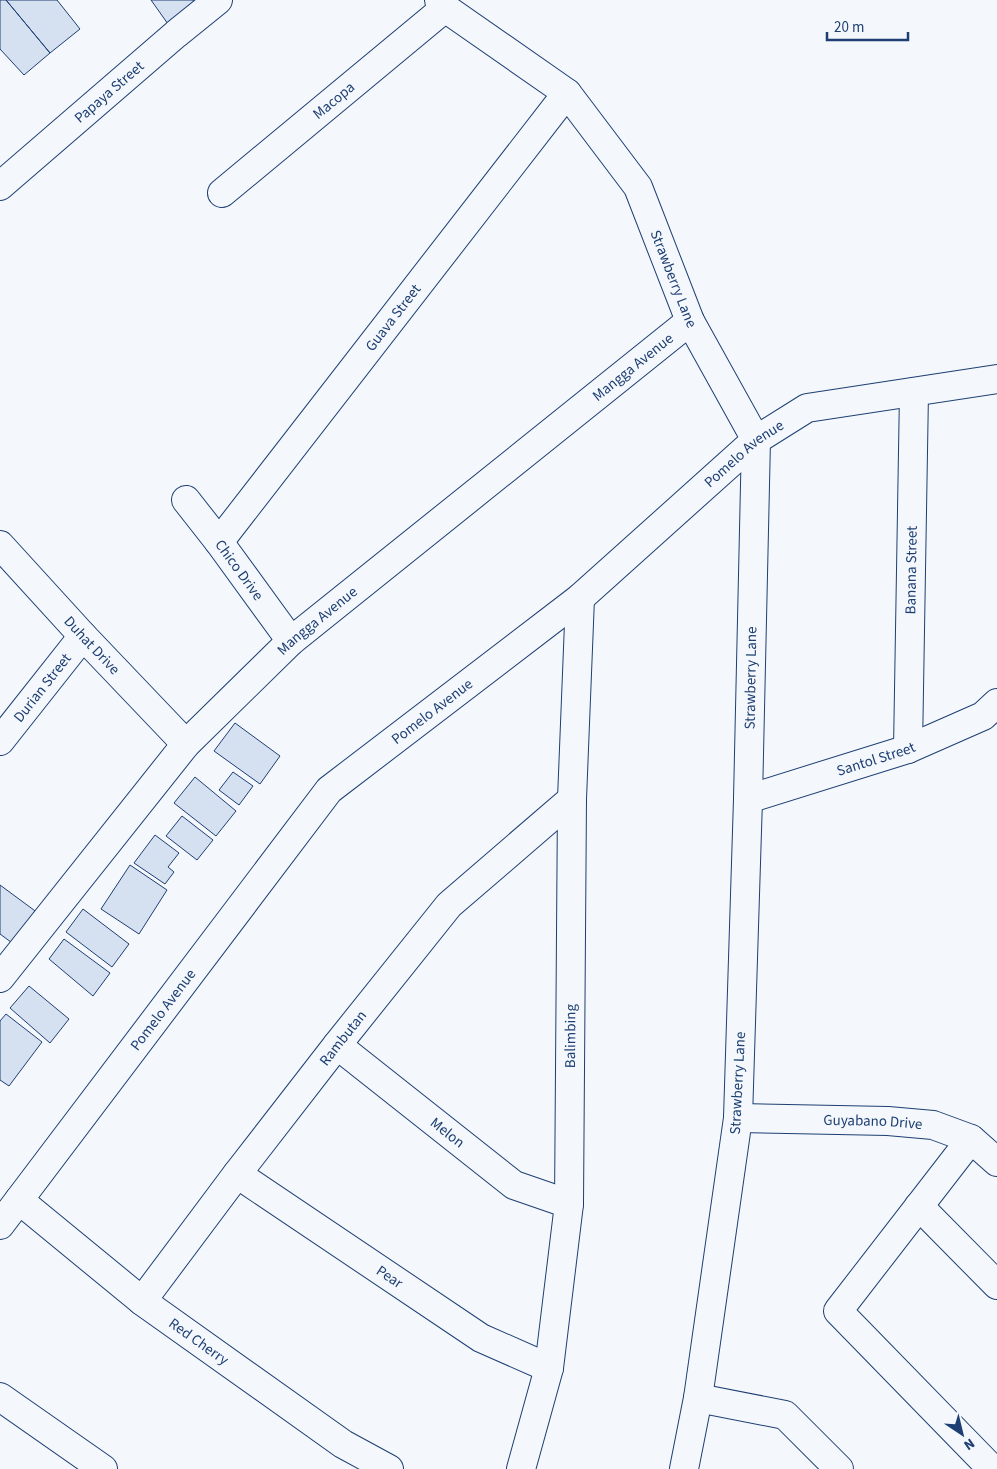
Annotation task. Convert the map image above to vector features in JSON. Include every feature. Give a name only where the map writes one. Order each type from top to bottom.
[{"type":"street","name":"Papaya Street","points":[[0,186],[218,0]]},
{"type":"street","name":"Strawberry Lane","points":[[442,4],[567,93],[638,187],[690,321],[756,440],[748,799],[738,1118],[698,1398],[684,1469]]},
{"type":"street","name":"Macopa","points":[[222,193],[442,4]]},
{"type":"street","name":"Guava Street","points":[[219,542],[567,93]]},
{"type":"street","name":"Mangga Avenue","points":[[0,978],[186,744],[290,641],[690,321]]},
{"type":"street","name":"Pomelo Avenue","points":[[0,1225],[329,790],[580,598],[756,440],[808,408],[997,379]]},
{"type":"street","name":"Banana Street","points":[[908,749],[914,392]]},
{"type":"street","name":"Chico Drive","points":[[186,500],[219,542],[290,641]]},
{"type":"street","name":"Duhat Drive","points":[[0,544],[83,636],[186,744]]},
{"type":"street","name":"Balimbing","points":[[520,1469],[549,1368],[569,1204],[572,799],[580,598]]},
{"type":"street","name":"Durian Street","points":[[0,741],[83,636]]},
{"type":"street","name":"Santol Street","points":[[748,799],[908,749],[983,716],[997,703]]},
{"type":"street","name":"Rambutan","points":[[142,1301],[336,1045],[448,905],[572,799]]},
{"type":"street","name":"Melon","points":[[336,1045],[514,1185],[569,1204]]},
{"type":"street","name":"Guyabano Drive","points":[[738,1118],[888,1120],[933,1124],[970,1140],[997,1162]]},
{"type":"street","points":[[970,1140],[838,1311],[992,1469]]},
{"type":"street","name":"Pear","points":[[237,1174],[482,1338],[549,1368]]},
{"type":"street","name":"Red Cherry","points":[[19,1200],[142,1301],[343,1444],[389,1469]]},
{"type":"street","points":[[919,1206],[997,1285]]},
{"type":"street","points":[[0,1397],[103,1469]]},
{"type":"street","points":[[698,1398],[785,1414],[839,1469]]},
{"type":"building","points":[[0,0],[6,0],[50,53],[24,75],[0,49]]},
{"type":"building","points":[[6,0],[57,0],[80,29],[50,53]]},
{"type":"building","points":[[151,0],[193,0],[194,2],[168,24]]},
{"type":"building","points":[[235,723],[280,756],[260,784],[214,751]]},
{"type":"building","points":[[233,772],[253,786],[239,805],[219,790]]},
{"type":"building","points":[[195,777],[236,811],[216,836],[174,803]]},
{"type":"building","points":[[182,816],[213,840],[197,860],[166,836]]},
{"type":"building","points":[[155,835],[179,853],[168,867],[174,872],[165,884],[134,863]]},
{"type":"building","points":[[130,865],[167,890],[139,934],[101,909]]},
{"type":"building","points":[[0,885],[42,916],[19,948],[0,934]]},
{"type":"building","points":[[83,909],[129,944],[112,967],[66,932]]},
{"type":"building","points":[[64,939],[110,973],[93,996],[49,959]]},
{"type":"building","points":[[29,986],[69,1019],[50,1043],[10,1008]]},
{"type":"building","points":[[6,1014],[42,1042],[9,1086],[0,1080],[0,1021]]}]
